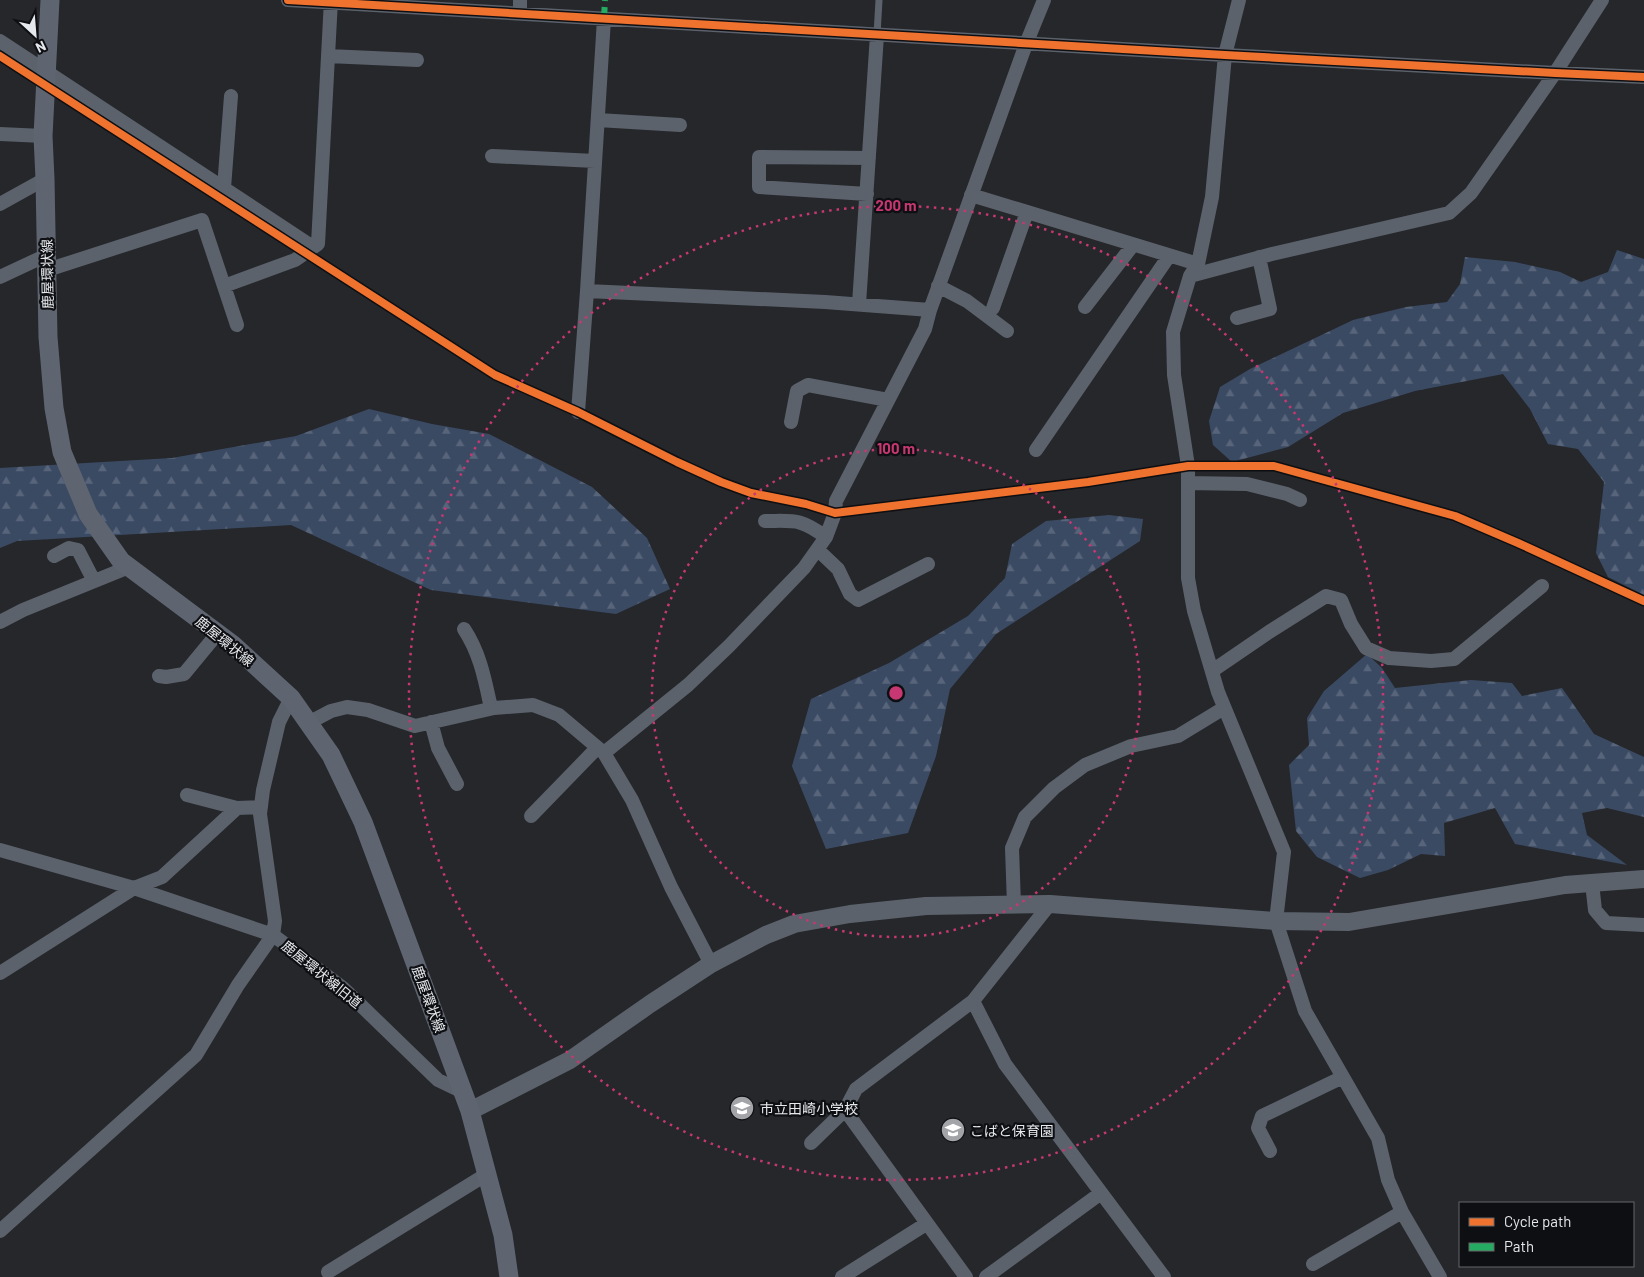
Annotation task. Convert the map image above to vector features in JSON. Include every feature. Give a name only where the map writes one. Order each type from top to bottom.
[{"type":"main road","name":"鹿屋環状線","points":[[50,0],[43,136],[46,180],[48,337],[54,408],[62,452],[88,514],[121,561],[232,644],[291,698],[310,722],[331,754],[363,822],[470,1111],[503,1235],[509,1277]]},
{"type":"street","points":[[288,0],[520,7],[604,19],[1225,55],[1644,76]]},
{"type":"street","points":[[531,816],[601,750],[688,685],[729,646],[804,568],[818,550],[826,537],[835,513],[836,501],[925,329],[938,286],[1026,44],[1044,0]]},
{"type":"street","points":[[1239,0],[1225,55],[1212,197],[1194,270],[1173,332],[1174,375],[1188,466],[1188,578],[1194,610],[1224,708],[1284,852],[1276,921],[1305,1011],[1378,1138],[1388,1180],[1402,1212],[1440,1277]]},
{"type":"street","points":[[971,195],[1169,256],[1194,270],[1259,258],[1449,213],[1471,193],[1555,73],[1602,0]]},
{"type":"street","points":[[224,286],[295,260],[318,244],[331,1]]},
{"type":"street","points":[[578,412],[588,291],[604,19]]},
{"type":"street","points":[[859,304],[877,35]]},
{"type":"street","points":[[0,41],[224,188],[309,250]]},
{"type":"street","points":[[328,56],[417,60]]},
{"type":"street","points":[[224,188],[231,96]]},
{"type":"street","points":[[598,120],[680,125]]},
{"type":"street","points":[[0,134],[43,136]]},
{"type":"street","points":[[492,156],[595,161]]},
{"type":"street","points":[[867,194],[758,187],[759,158],[869,158]]},
{"type":"street","points":[[0,204],[46,180]]},
{"type":"street","points":[[993,308],[1027,212]]},
{"type":"street","points":[[0,277],[47,262],[202,220],[237,324]]},
{"type":"street","points":[[1085,307],[1133,246]]},
{"type":"street","points":[[1036,450],[1169,256]]},
{"type":"street","points":[[1237,318],[1270,309],[1259,258]]},
{"type":"street","points":[[938,286],[968,301],[1007,330]]},
{"type":"street","points":[[588,291],[859,304],[930,310]]},
{"type":"street","points":[[791,422],[797,391],[808,385],[888,400]]},
{"type":"street","points":[[1188,483],[1247,484],[1287,494],[1300,500]]},
{"type":"street","points":[[765,521],[798,521],[812,526],[826,537]]},
{"type":"street","points":[[54,556],[70,548],[78,550],[94,581]]},
{"type":"street","points":[[818,550],[838,569],[850,594],[858,600],[928,564]]},
{"type":"street","points":[[0,622],[23,610],[129,567]]},
{"type":"street","points":[[1212,671],[1326,596],[1341,600],[1351,624],[1366,648],[1389,658],[1431,661],[1454,659],[1542,586]]},
{"type":"street","points":[[464,629],[473,642],[481,662],[491,708]]},
{"type":"street","points":[[159,676],[166,677],[184,674],[217,634]]},
{"type":"street","name":"鹿屋環状線旧道","points":[[291,698],[279,722],[262,790],[260,814],[274,921],[273,935],[343,988],[438,1080],[463,1092]]},
{"type":"street","points":[[310,722],[331,711],[347,707],[368,710],[415,726],[491,708],[533,705],[559,715],[601,750],[632,800],[671,887],[711,964]]},
{"type":"street","points":[[1014,905],[1012,848],[1025,817],[1054,788],[1085,765],[1131,746],[1178,736],[1224,708]]},
{"type":"street","points":[[431,722],[438,748],[457,784]]},
{"type":"street","points":[[187,795],[238,808],[261,807]]},
{"type":"street","points":[[0,973],[134,888],[162,877],[238,808]]},
{"type":"street","points":[[0,850],[134,888],[273,935],[238,985],[196,1056],[0,1231]]},
{"type":"street","points":[[470,1111],[570,1060],[711,964],[766,935],[794,924],[850,914],[926,906],[1050,904],[1276,921],[1349,922],[1566,885],[1644,879]]},
{"type":"street","points":[[1592,883],[1595,910],[1606,922],[1642,927]]},
{"type":"street","points":[[811,1143],[844,1110],[856,1089],[973,1001],[1050,904]]},
{"type":"street","points":[[973,1001],[1004,1064],[1164,1277]]},
{"type":"street","points":[[1270,1151],[1258,1128],[1262,1116],[1343,1077]]},
{"type":"street","points":[[844,1110],[966,1277]]},
{"type":"street","points":[[328,1272],[487,1174]]},
{"type":"street","points":[[986,1277],[1101,1192]]},
{"type":"street","points":[[1313,1264],[1402,1212]]},
{"type":"street","points":[[842,1277],[926,1224]]},
{"type":"lane","points":[[877,35],[879,0]]},
{"type":"path","points":[[309,250],[495,375],[578,412],[677,462],[751,493],[806,504],[835,513],[1088,482],[1188,466],[1274,466],[1455,516],[1644,601]]},
{"type":"green space","points":[[1617,250],[1644,259],[1644,595],[1608,577],[1596,553],[1604,482],[1578,449],[1548,444],[1530,409],[1503,374],[1415,391],[1343,413],[1288,447],[1232,462],[1213,445],[1209,421],[1220,387],[1250,369],[1353,320],[1406,307],[1447,302],[1460,284],[1465,257],[1515,262],[1560,272],[1581,282],[1608,272]]},
{"type":"green space","points":[[369,409],[432,424],[489,434],[592,487],[647,538],[670,589],[616,614],[431,590],[291,525],[17,541],[0,548],[0,468],[172,458],[296,436]]},
{"type":"green space","points":[[1109,515],[1143,519],[1140,541],[996,634],[950,689],[936,756],[908,833],[826,849],[792,766],[811,699],[889,663],[968,616],[1005,578],[1012,544],[1046,521]]},
{"type":"green space","points":[[1367,654],[1382,668],[1395,688],[1471,680],[1512,683],[1522,696],[1562,688],[1594,734],[1644,757],[1644,817],[1607,808],[1582,813],[1587,835],[1627,865],[1515,844],[1495,808],[1444,823],[1445,856],[1421,854],[1388,870],[1360,878],[1317,857],[1296,831],[1289,765],[1309,745],[1307,718],[1324,691]]},
{"type":"marked path","points":[[604,19],[605,0]]},
{"type":"cycle path","points":[[288,0],[1225,55],[1644,77]]},
{"type":"cycle path","points":[[0,56],[495,375],[578,412],[677,462],[751,493],[806,504],[835,513],[1088,482],[1188,466],[1274,466],[1455,516],[1644,601]]},
{"type":"place","name":"市立田崎小学校","points":[[742,1108]]},
{"type":"place","name":"こばと保育園","points":[[953,1130]]}]
